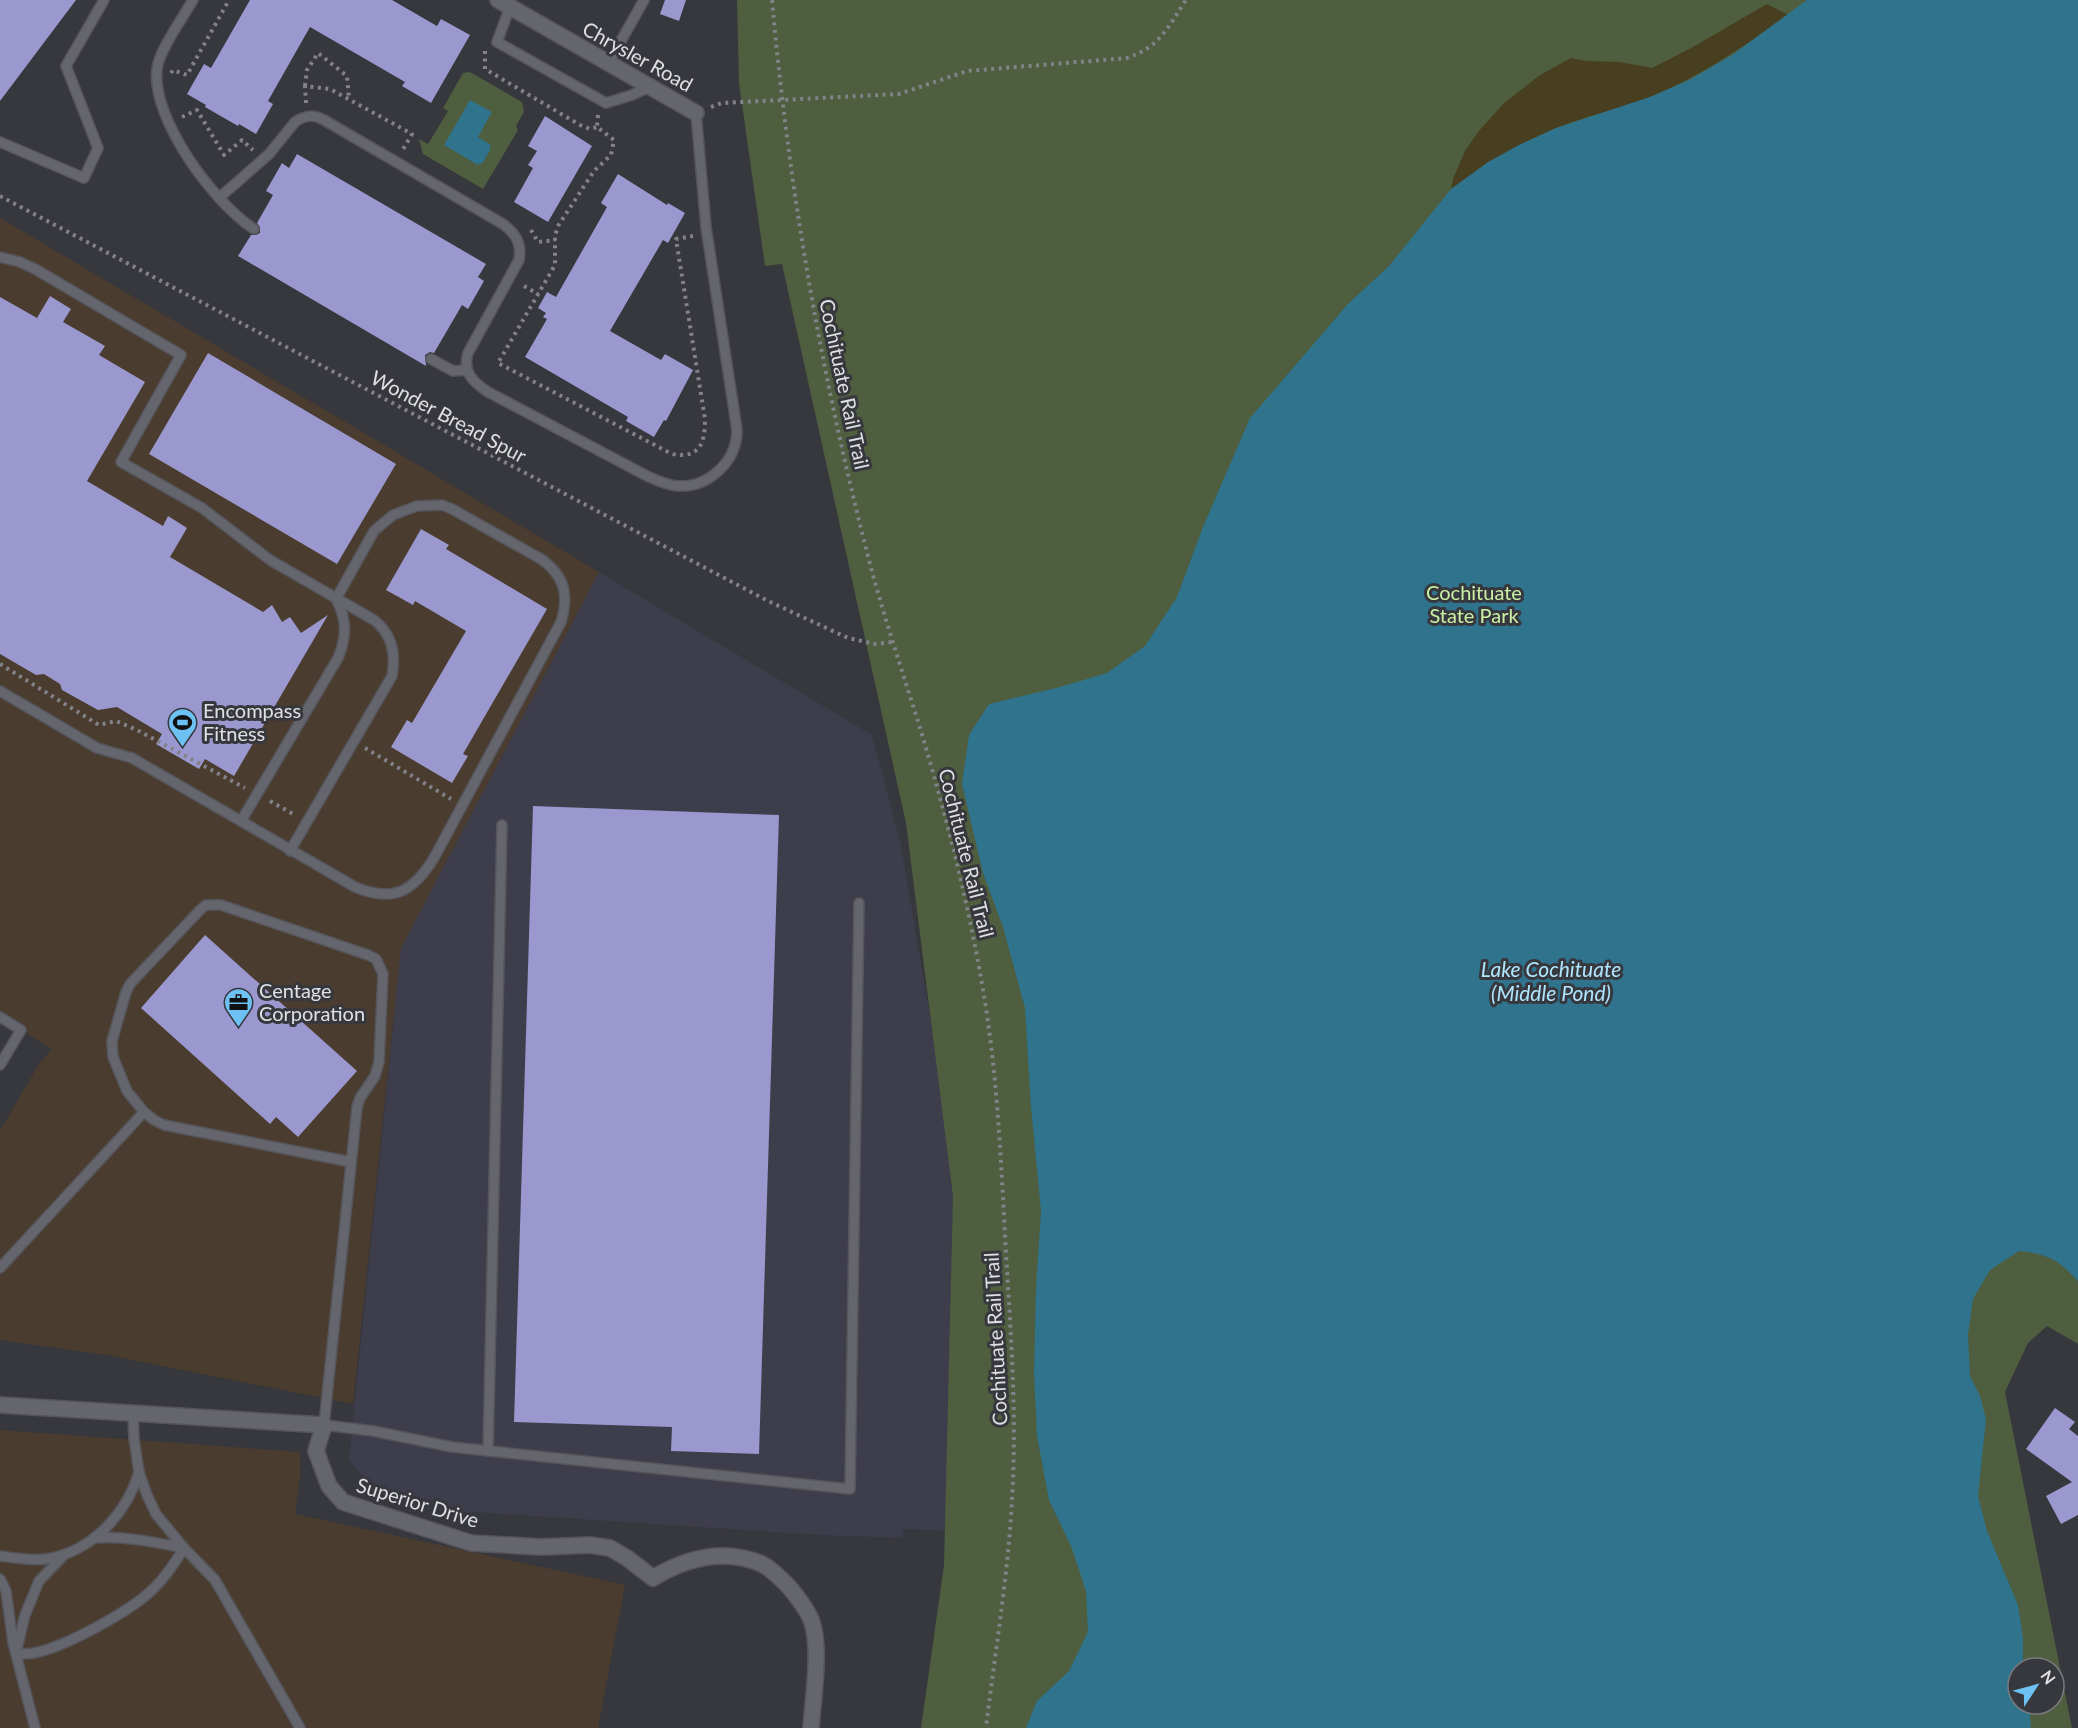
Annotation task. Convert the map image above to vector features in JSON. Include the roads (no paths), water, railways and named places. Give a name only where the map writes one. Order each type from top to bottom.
[{"type":"street","name":"Chrysler Road","points":[[504,4],[696,113]]},
{"type":"street","points":[[0,1405],[324,1425]]},
{"type":"street","name":"Superior Drive","points":[[324,1425],[316,1451],[329,1486],[343,1502],[393,1519],[471,1543],[541,1547],[590,1545],[610,1548],[653,1578],[673,1566],[700,1558],[729,1555],[764,1565],[799,1598],[812,1622],[816,1645],[811,1728]]},
{"type":"lane","points":[[0,142],[84,178],[98,148],[66,66],[104,0]]},
{"type":"lane","points":[[193,0],[161,55],[157,69],[157,84],[167,119],[197,170],[238,219],[254,229]]},
{"type":"lane","points":[[608,64],[644,0]]},
{"type":"lane","points":[[504,4],[497,42],[606,103],[649,87]]},
{"type":"lane","points":[[219,198],[269,154],[295,122],[300,118],[312,116],[324,120],[503,224],[520,243],[519,260],[468,353],[466,370],[473,380],[488,392],[639,472],[667,484],[685,486],[713,475],[728,461],[736,444],[737,423],[706,227],[696,113]]},
{"type":"lane","points":[[0,257],[20,262],[34,269],[181,355],[121,462],[202,508],[270,560],[383,627],[390,639],[394,664],[392,676],[290,850]]},
{"type":"lane","points":[[431,358],[453,371],[466,370]]},
{"type":"lane","points":[[0,691],[97,748],[132,758],[355,887],[374,894],[392,895],[416,884],[462,806],[561,622],[566,599],[564,588],[551,567],[541,559],[462,513],[442,505],[417,506],[393,515],[374,531],[336,599]]},
{"type":"lane","points":[[241,821],[341,650],[345,619],[336,599]]},
{"type":"lane","points":[[488,1451],[501,825]]},
{"type":"lane","points":[[351,1162],[174,1128],[154,1120],[144,1112],[128,1091],[111,1049],[126,992],[136,976],[206,905],[221,905],[368,955],[381,966],[383,974],[379,1062],[375,1076],[360,1098],[357,1107],[324,1425],[373,1431],[452,1447],[850,1489],[859,903]]},
{"type":"lane","points":[[0,1017],[21,1030],[0,1065]]},
{"type":"lane","points":[[0,1268],[144,1112]]},
{"type":"lane","points":[[133,1412],[139,1473],[156,1514],[215,1580],[300,1728]]},
{"type":"lane","points":[[0,1556],[44,1560],[63,1555],[95,1538],[121,1511],[139,1473]]},
{"type":"lane","points":[[95,1538],[114,1537],[152,1541],[184,1548]]},
{"type":"lane","points":[[16,1654],[34,1653],[74,1639],[118,1614],[151,1591],[167,1574],[184,1548]]},
{"type":"lane","points":[[16,1654],[25,1615],[39,1581],[63,1555]]},
{"type":"lane","points":[[0,1579],[6,1591],[16,1654],[35,1728]]},
{"type":"water","name":"Lake Cochituate (Middle Pond)","points":[[1807,0],[2078,0],[2078,1281],[2052,1259],[2019,1251],[1990,1270],[1973,1299],[1968,1335],[1970,1376],[1980,1396],[1986,1419],[1978,1496],[1987,1531],[2018,1605],[2023,1638],[2023,1656],[2006,1656],[2006,1716],[2030,1716],[2031,1728],[1026,1728],[1037,1701],[1069,1671],[1088,1632],[1086,1591],[1071,1546],[1049,1500],[1037,1436],[1034,1374],[1041,1211],[1025,1008],[1003,927],[983,873],[962,784],[969,735],[989,704],[1107,673],[1145,646],[1177,597],[1203,527],[1250,418],[1347,305],[1389,266],[1451,189],[1488,162],[1519,145],[1556,128],[1650,97],[1689,80],[1732,55]]},
{"type":"water","points":[[470,100],[492,112],[478,137],[491,145],[489,147],[491,148],[482,164],[478,165],[444,145]]},
{"type":"place","name":"Encompass Fitness","points":[[182,748]]},
{"type":"place","name":"Centage Corporation","points":[[238,1028]]},
{"type":"park label","name":"Cochituate State Park","points":[[1474,604]]}]
